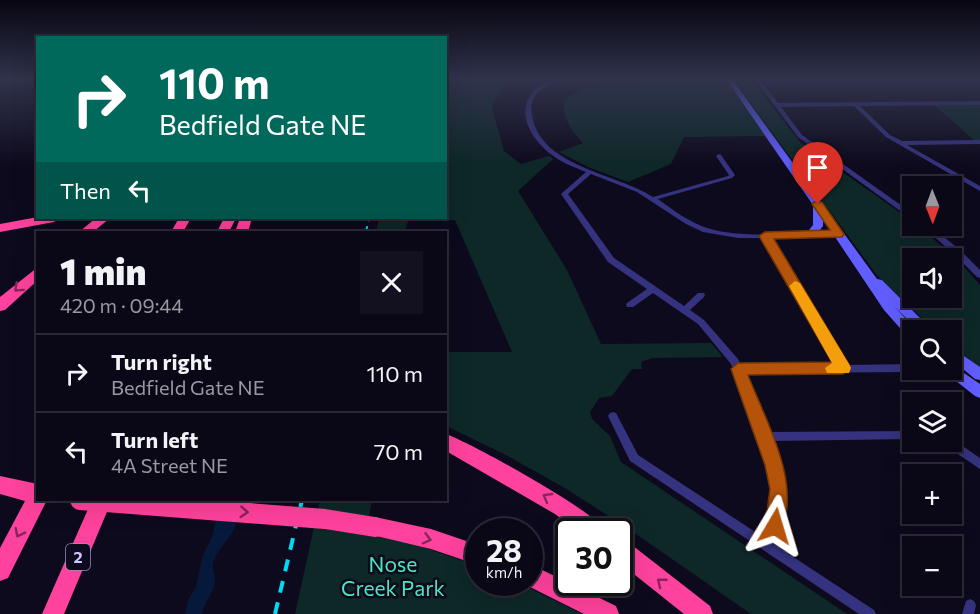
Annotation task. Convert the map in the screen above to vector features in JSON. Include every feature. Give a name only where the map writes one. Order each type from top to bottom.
[{"type":"highway","points":[[0,228],[49,219]]},
{"type":"highway","points":[[86,231],[103,219]]},
{"type":"highway","points":[[0,306],[36,274]]},
{"type":"highway","points":[[447,443],[562,507],[577,518]]},
{"type":"highway","points":[[1,486],[36,495]]},
{"type":"highway","points":[[0,570],[36,500]]},
{"type":"highway","points":[[94,501],[325,519],[431,539],[465,551]]},
{"type":"highway","name":"2","points":[[53,614],[102,501]]},
{"type":"highway","points":[[633,560],[702,614]]},
{"type":"highway","points":[[543,582],[608,614]]},
{"type":"main road","points":[[749,108],[868,274],[916,320]]},
{"type":"main road","points":[[811,234],[818,226],[818,204]]},
{"type":"main road","points":[[868,274],[878,294],[902,322]]},
{"type":"main road","points":[[962,366],[980,375]]},
{"type":"main road","points":[[962,371],[980,392]]},
{"type":"street","points":[[528,108],[533,127],[549,150],[590,172],[618,181],[652,199],[690,224],[736,234],[765,236],[838,234]]},
{"type":"street","points":[[778,108],[800,136],[902,209]]},
{"type":"street","points":[[859,108],[879,129],[980,189]]},
{"type":"street","points":[[902,143],[980,142]]},
{"type":"street","points":[[652,199],[730,177],[732,175],[719,156]]},
{"type":"street","points":[[590,172],[564,194],[611,260],[651,290],[685,310],[718,339],[738,369],[766,438],[774,465],[778,498],[775,526],[765,545]]},
{"type":"street","points":[[765,236],[843,368]]},
{"type":"street","points":[[938,236],[980,275]]},
{"type":"street","points":[[630,305],[651,290]]},
{"type":"street","points":[[685,310],[700,295]]},
{"type":"street","points":[[738,369],[902,366]]},
{"type":"street","points":[[613,416],[634,458],[870,614]]},
{"type":"street","points":[[766,438],[902,435]]},
{"type":"street","points":[[962,451],[980,464]]},
{"type":"green space","points":[[447,108],[492,108],[504,151],[521,164],[549,156],[553,159],[518,191],[567,270],[601,344],[711,343],[723,357],[652,358],[641,362],[642,369],[632,369],[612,396],[599,398],[590,412],[592,419],[610,436],[621,462],[847,614],[751,614],[633,532],[633,518],[612,518],[504,454],[447,426],[447,352],[512,352],[455,220],[408,221],[405,231],[376,231],[379,219],[447,219]]},
{"type":"green space","points":[[564,108],[745,108],[765,136],[684,137],[671,164],[628,182],[588,167],[559,152],[583,143],[571,128]]},
{"type":"green space","points":[[754,108],[773,108],[800,142],[902,214],[902,236],[930,236],[944,248],[902,248],[902,299],[876,274]]},
{"type":"green space","points":[[937,108],[980,108],[980,142],[976,142]]},
{"type":"green space","points":[[962,265],[980,285],[980,368],[962,353],[962,320],[924,320],[911,308],[962,308]]},
{"type":"green space","name":"Nose Creek Park","points":[[320,501],[372,501],[366,532],[411,543],[465,562],[465,596],[543,595],[582,614],[295,614]]},
{"type":"water","points":[[220,501],[235,501],[237,519],[232,533],[214,560],[215,583],[212,592],[202,614],[185,614],[188,600],[196,587],[203,555],[212,537]]},
{"type":"railway","points":[[366,231],[369,219]]},
{"type":"railway","points":[[275,614],[302,501]]},
{"type":"slow traffic","points":[[795,286],[843,368],[833,368]]},
{"type":"route","points":[[775,526],[778,489],[774,465],[766,438],[738,369],[843,368],[765,236],[838,234],[818,204]]}]
